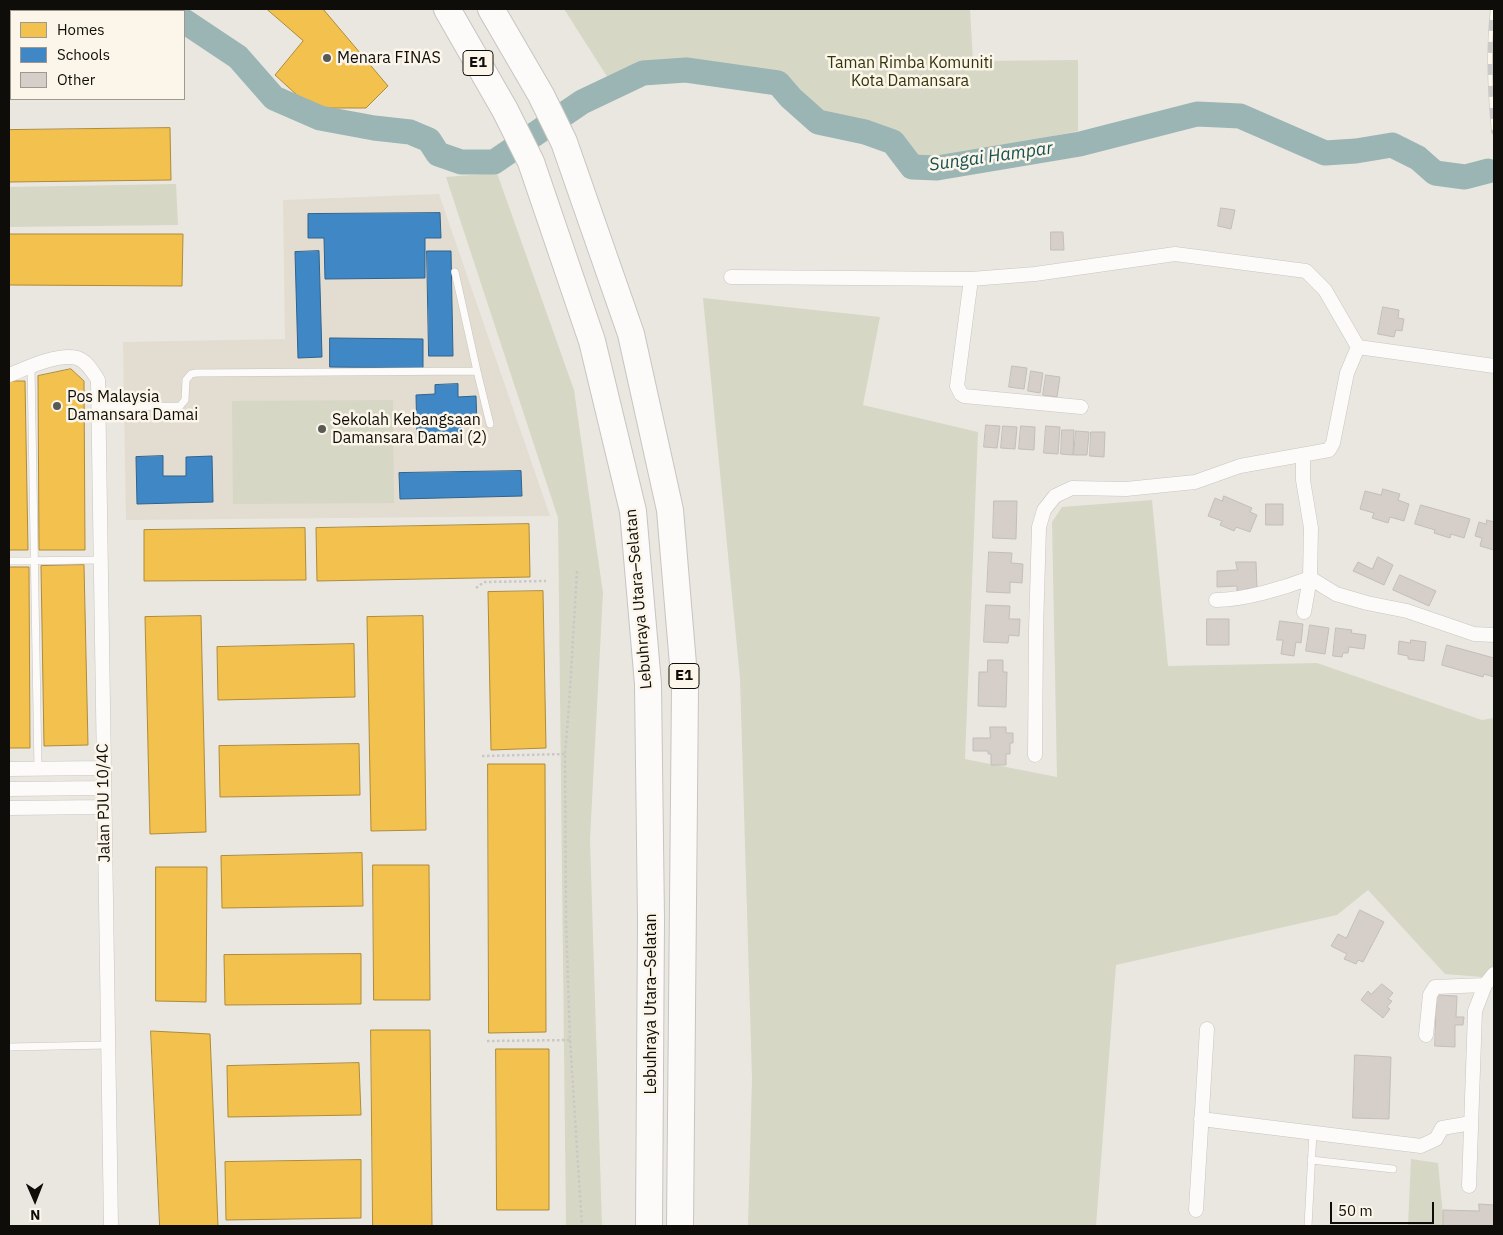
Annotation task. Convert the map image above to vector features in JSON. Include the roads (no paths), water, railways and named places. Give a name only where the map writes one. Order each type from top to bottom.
[{"type":"highway","name":"Lebuhraya Utara–Selatan","points":[[447,9],[505,110],[531,162],[592,341],[633,511],[648,684],[651,920],[649,1226]]},
{"type":"highway","name":"Lebuhraya Utara–Selatan","points":[[491,9],[541,94],[564,142],[631,334],[670,510],[685,688],[680,1226]]},
{"type":"street","points":[[731,277],[971,279],[1035,274],[1175,254],[1306,271],[1325,290],[1358,347]]},
{"type":"street","points":[[971,279],[957,386],[960,394],[964,396],[1081,407]]},
{"type":"street","points":[[1358,347],[1494,366]]},
{"type":"street","points":[[1035,755],[1036,630],[1040,526],[1044,510],[1055,496],[1072,488],[1126,489],[1195,482],[1240,466],[1325,451],[1332,447],[1347,373],[1358,347]]},
{"type":"street","name":"Jalan PJU 10/4C","points":[[31,366],[60,357],[78,358],[91,369],[98,380],[111,1226]]},
{"type":"street","points":[[9,375],[31,366]]},
{"type":"street","points":[[1303,456],[1303,480],[1311,528],[1310,578],[1304,612]]},
{"type":"street","points":[[1216,600],[1286,587],[1310,578]]},
{"type":"street","points":[[1310,578],[1336,594],[1406,611],[1474,634],[1494,635]]},
{"type":"street","points":[[9,769],[104,768]]},
{"type":"street","points":[[9,789],[104,788]]},
{"type":"street","points":[[9,808],[104,807]]},
{"type":"street","points":[[1426,1036],[1430,995],[1435,987],[1490,979]]},
{"type":"street","points":[[1469,1186],[1475,1011],[1490,979]]},
{"type":"street","points":[[1196,1210],[1207,1030]]},
{"type":"street","points":[[1202,1119],[1421,1146],[1436,1139],[1442,1128],[1471,1123]]},
{"type":"lane","points":[[455,272],[490,424]]},
{"type":"lane","points":[[31,366],[38,769]]},
{"type":"lane","points":[[98,407],[180,406],[185,400],[186,380],[196,373],[477,371]]},
{"type":"lane","points":[[9,561],[101,560]]},
{"type":"lane","points":[[9,1047],[108,1045]]},
{"type":"lane","points":[[1308,1226],[1313,1132]]},
{"type":"lane","points":[[1312,1160],[1393,1169]]},
{"type":"waterway","name":"Sungai Hampar","points":[[185,22],[238,57],[274,98],[320,118],[374,128],[410,132],[429,140],[438,154],[461,162],[494,162],[582,102],[643,73],[686,70],[778,83],[791,98],[818,122],[865,132],[893,142],[912,167],[937,168],[1080,144],[1197,114],[1240,116],[1325,153],[1356,151],[1392,145],[1418,158],[1435,173],[1465,177],[1488,171]]},
{"type":"railway","points":[[1493,9],[1490,70],[1494,132]]},
{"type":"place","name":"Menara FINAS","points":[[327,58]]},
{"type":"place","name":"Pos Malaysia Damansara Damai","points":[[57,406]]},
{"type":"place","name":"Sekolah Kebangsaan Damansara Damai (2)","points":[[322,429]]},
{"type":"park label","name":"Taman Rimba Komuniti Kota Damansara","points":[[910,72]]}]
